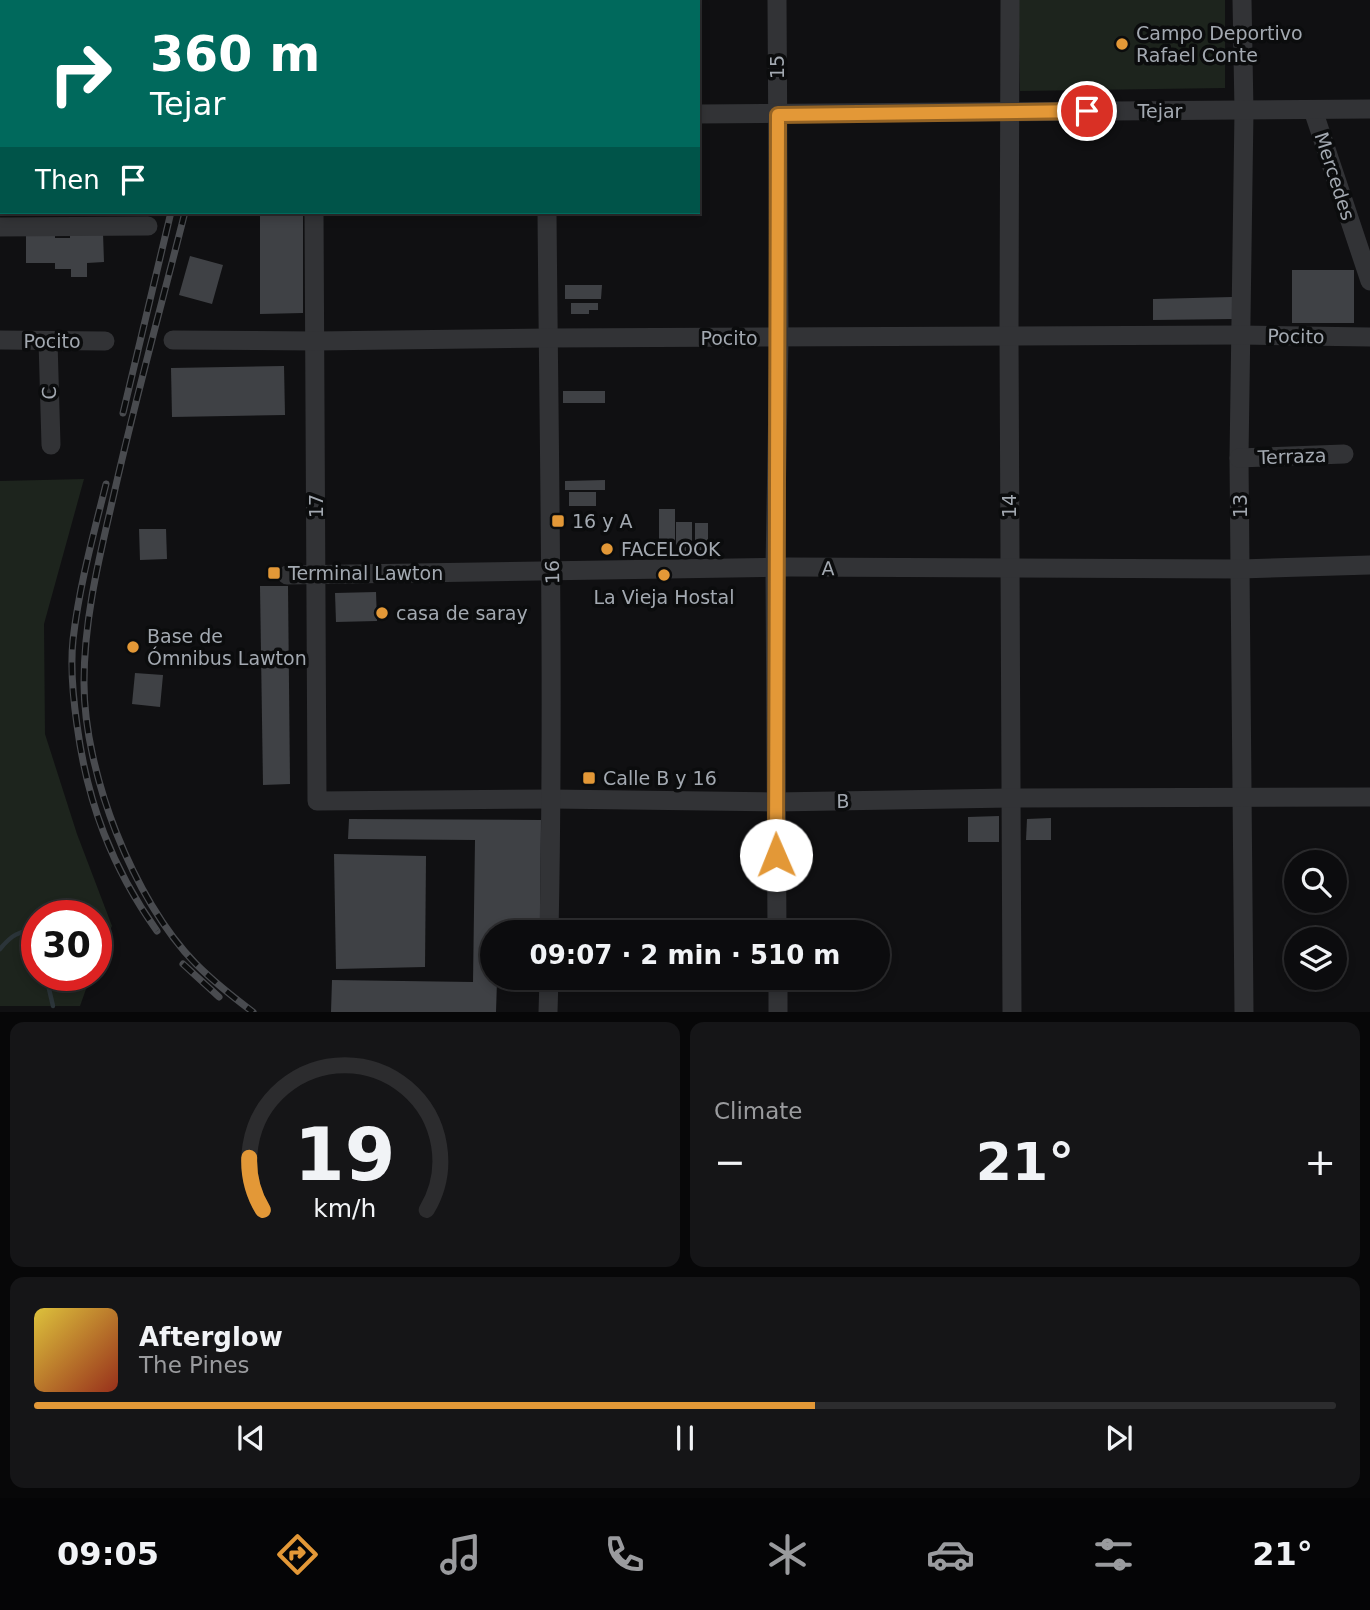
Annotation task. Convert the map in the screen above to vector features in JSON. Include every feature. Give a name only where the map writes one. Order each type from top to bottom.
[{"type":"street","name":"15","points":[[777,0],[777,920]]},
{"type":"street","name":"14","points":[[1010,0],[1012,1012]]},
{"type":"street","name":"13","points":[[1242,0],[1244,111],[1239,458],[1244,1012]]},
{"type":"street","name":"Mercedes","points":[[1313,110],[1370,281]]},
{"type":"street","name":"Tejar","points":[[700,114],[1370,110]]},
{"type":"street","name":"17","points":[[314,214],[317,801]]},
{"type":"street","name":"16","points":[[547,214],[552,571],[550,920]]},
{"type":"street","points":[[0,228],[148,226]]},
{"type":"street","name":"Pocito","points":[[173,340],[1241,335],[1370,337]]},
{"type":"street","name":"Pocito","points":[[0,340],[105,341]]},
{"type":"street","name":"C","points":[[48,341],[51,445]]},
{"type":"street","name":"Terraza","points":[[1239,458],[1344,454]]},
{"type":"street","name":"A","points":[[287,575],[775,568],[1240,569],[1370,565]]},
{"type":"street","name":"B","points":[[317,801],[552,799],[776,802],[1370,797]]},
{"type":"street","points":[[548,1012],[549,990]]},
{"type":"street","points":[[778,990],[778,1012]]},
{"type":"shaded area","name":"Campo Deportivo Rafael Conte","points":[[1018,0],[1225,0],[1225,88],[1020,91]]},
{"type":"shaded area","points":[[84,479],[44,624],[45,734],[77,834],[102,900],[21,900],[21,991],[85,991],[80,1006],[0,1006],[0,481]]},
{"type":"building","points":[[260,214],[303,214],[303,313],[260,314]]},
{"type":"building","points":[[103,233],[104,262],[87,263],[87,277],[71,277],[71,269],[55,269],[55,263],[26,263],[26,235],[55,234],[55,238],[70,238],[70,234]]},
{"type":"building","points":[[190,256],[223,265],[212,304],[179,295]]},
{"type":"building","points":[[1292,270],[1354,270],[1354,323],[1292,323]]},
{"type":"building","points":[[565,285],[602,285],[601,299],[565,299]]},
{"type":"building","points":[[1232,297],[1233,319],[1153,320],[1153,299]]},
{"type":"building","points":[[571,303],[598,303],[598,310],[589,310],[589,314],[571,314]]},
{"type":"building","points":[[284,366],[285,415],[172,417],[171,368]]},
{"type":"building","points":[[563,391],[605,391],[605,403],[563,403]]},
{"type":"building","points":[[605,480],[605,490],[565,490],[565,481]]},
{"type":"building","points":[[569,492],[596,492],[596,506],[569,506]]},
{"type":"building","points":[[659,509],[675,509],[675,547],[668,547],[667,551],[659,551]]},
{"type":"building","points":[[676,522],[692,522],[692,545],[686,545],[686,551],[676,551]]},
{"type":"building","points":[[695,523],[708,523],[708,550],[695,550]]},
{"type":"building","points":[[139,529],[166,529],[167,559],[140,560]]},
{"type":"building","points":[[260,586],[288,586],[290,784],[263,785]]},
{"type":"building","points":[[376,592],[377,621],[336,622],[335,593]]},
{"type":"building","points":[[135,673],[163,675],[160,707],[132,704]]},
{"type":"building","points":[[999,816],[999,842],[968,842],[968,817]]},
{"type":"building","points":[[1051,818],[1051,840],[1026,840],[1027,819]]},
{"type":"building","points":[[349,819],[541,820],[540,920],[480,920],[480,990],[497,990],[496,1012],[331,1012],[332,980],[473,982],[475,840],[348,839]]},
{"type":"building","points":[[334,854],[426,856],[425,967],[336,969]]},
{"type":"waterway","points":[[0,949],[21,933]]},
{"type":"waterway","points":[[49,991],[53,1006]]},
{"type":"railway","points":[[123,413],[171,214]]},
{"type":"railway","points":[[184,214],[132,416],[94,583],[85,657],[86,718],[103,794],[116,833],[152,906],[196,964],[253,1012]]},
{"type":"railway","points":[[106,484],[87,562],[73,640],[74,704],[87,781],[104,833],[127,883],[157,931]]},
{"type":"railway","points":[[183,964],[219,997]]},
{"type":"place","name":"Campo Deportivo Rafael Conte","points":[[1122,44]]},
{"type":"place","name":"16 y A","points":[[558,521]]},
{"type":"place","name":"FACELOOK","points":[[607,549]]},
{"type":"place","name":"Terminal Lawton","points":[[274,573]]},
{"type":"place","name":"La Vieja Hostal","points":[[664,575]]},
{"type":"place","name":"casa de saray","points":[[382,613]]},
{"type":"place","name":"Base de Ómnibus Lawton","points":[[133,647]]},
{"type":"place","name":"Calle B y 16","points":[[589,778]]},
{"type":"route","points":[[776,855],[778,115],[1087,111]]}]
